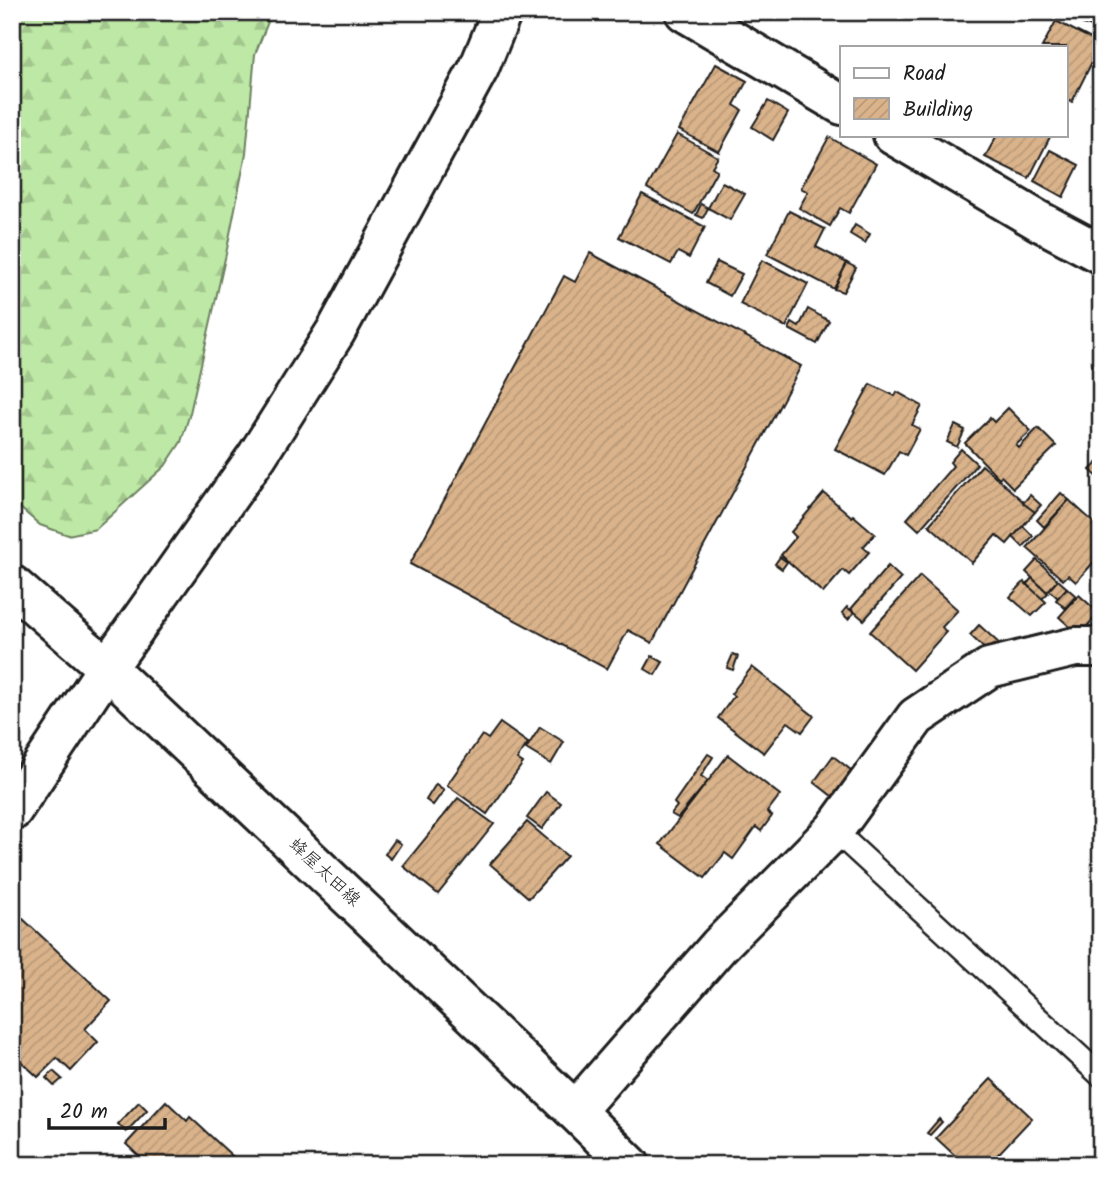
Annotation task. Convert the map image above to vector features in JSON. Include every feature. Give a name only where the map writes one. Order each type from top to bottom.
[{"type":"street","points":[[12,811],[107,668],[257,456],[336,331],[479,68],[502,12]]},
{"type":"street","points":[[685,12],[840,104]]},
{"type":"street","points":[[895,136],[1039,222],[1101,254]]},
{"type":"street","name":"蜂屋太田線","points":[[12,586],[107,668],[630,1165]]},
{"type":"street","points":[[575,1111],[719,946],[834,830],[916,717],[989,668],[1075,647],[1101,647]]},
{"type":"lane","points":[[834,830],[1101,1076]]},
{"type":"green space","points":[[12,12],[272,12],[255,54],[246,153],[226,254],[181,442],[165,466],[96,529],[68,535],[40,525],[12,501]]},
{"type":"building","points":[[1083,16],[1098,22],[1095,28],[1080,23]]},
{"type":"building","points":[[1056,21],[1101,44],[1072,102],[1068,100],[1068,46],[1043,46]]},
{"type":"building","points":[[716,64],[747,81],[734,105],[742,110],[719,152],[679,130]]},
{"type":"building","points":[[768,101],[788,113],[773,140],[752,127]]},
{"type":"building","points":[[677,134],[718,157],[712,167],[717,170],[693,214],[647,188]]},
{"type":"building","points":[[996,136],[1050,136],[1029,178],[985,157]]},
{"type":"building","points":[[829,137],[876,164],[849,213],[840,208],[830,226],[799,208],[808,192],[801,188]]},
{"type":"building","points":[[1050,150],[1079,165],[1063,197],[1034,181]]},
{"type":"building","points":[[722,182],[745,194],[730,220],[708,208]]},
{"type":"building","points":[[642,194],[705,227],[689,258],[678,252],[671,264],[619,237]]},
{"type":"building","points":[[701,204],[708,208],[703,218],[696,215]]},
{"type":"building","points":[[789,211],[825,229],[816,247],[847,263],[834,289],[767,254]]},
{"type":"building","points":[[855,225],[870,234],[865,243],[850,234]]},
{"type":"building","points":[[590,253],[801,366],[652,643],[628,630],[607,669],[410,564],[564,276],[575,282]]},
{"type":"building","points":[[762,260],[808,284],[786,327],[740,304]]},
{"type":"building","points":[[717,262],[742,274],[730,296],[706,283]]},
{"type":"building","points":[[847,263],[856,268],[843,292],[834,289]]},
{"type":"building","points":[[808,309],[829,321],[817,344],[789,329],[792,323],[799,327]]},
{"type":"building","points":[[870,384],[895,396],[897,392],[922,406],[912,425],[920,429],[906,455],[899,451],[885,475],[835,449]]},
{"type":"building","points":[[1008,408],[1031,431],[1016,445],[1019,448],[1038,428],[1056,446],[1013,488],[1001,476],[999,478],[965,443],[990,418],[994,422]]},
{"type":"building","points":[[955,425],[965,430],[957,447],[947,442]]},
{"type":"building","points":[[961,449],[977,464],[919,530],[907,519],[953,466],[950,462]]},
{"type":"building","points":[[1101,459],[1101,479],[1100,479],[1090,470]]},
{"type":"building","points":[[982,465],[1035,512],[1007,544],[996,535],[972,563],[929,525]]},
{"type":"building","points":[[824,493],[875,534],[863,547],[869,552],[849,575],[843,570],[823,593],[781,555],[796,537],[791,532]]},
{"type":"building","points":[[1061,493],[1069,500],[1044,527],[1037,520]]},
{"type":"building","points":[[1030,495],[1041,505],[1035,512],[1023,503]]},
{"type":"building","points":[[1069,500],[1101,529],[1101,545],[1096,550],[1101,554],[1076,582],[1068,575],[1063,580],[1027,548]]},
{"type":"building","points":[[1023,526],[1033,536],[1023,547],[1013,537]]},
{"type":"building","points":[[780,557],[787,562],[782,569],[775,564]]},
{"type":"building","points":[[1037,560],[1058,580],[1047,592],[1026,572]]},
{"type":"building","points":[[888,566],[901,578],[864,620],[851,609]]},
{"type":"building","points":[[920,576],[958,610],[942,627],[946,632],[912,670],[870,632]]},
{"type":"building","points":[[1032,578],[1048,593],[1042,599],[1026,585]]},
{"type":"building","points":[[1058,580],[1067,588],[1058,598],[1049,590]]},
{"type":"building","points":[[1024,582],[1046,602],[1032,616],[1010,597]]},
{"type":"building","points":[[1067,588],[1076,596],[1065,608],[1056,600]]},
{"type":"building","points":[[1079,595],[1099,613],[1079,635],[1059,617]]},
{"type":"building","points":[[847,607],[854,613],[848,619],[842,613]]},
{"type":"building","points":[[979,625],[1001,645],[991,655],[970,635]]},
{"type":"building","points":[[733,654],[738,656],[733,670],[727,668]]},
{"type":"building","points":[[652,656],[663,662],[655,675],[645,669]]},
{"type":"building","points":[[752,667],[814,716],[802,732],[788,722],[764,753],[718,718],[734,696],[731,694]]},
{"type":"building","points":[[500,723],[528,743],[517,759],[523,763],[487,814],[447,785],[482,735],[488,739]]},
{"type":"building","points":[[540,727],[564,742],[551,764],[526,749]]},
{"type":"building","points":[[708,754],[713,757],[701,776],[708,781],[678,818],[671,814],[677,806],[674,803]]},
{"type":"building","points":[[728,755],[780,795],[767,812],[772,816],[761,831],[756,827],[733,859],[725,853],[705,878],[660,844]]},
{"type":"building","points":[[833,756],[856,774],[837,800],[814,782]]},
{"type":"building","points":[[436,784],[444,790],[433,805],[426,800]]},
{"type":"building","points":[[546,792],[561,803],[542,829],[527,818]]},
{"type":"building","points":[[458,798],[494,824],[438,894],[403,866]]},
{"type":"building","points":[[527,822],[567,856],[529,898],[490,864]]},
{"type":"building","points":[[395,840],[401,844],[391,859],[385,854]]},
{"type":"building","points":[[22,918],[111,1001],[85,1029],[98,1042],[71,1071],[57,1058],[38,1077],[12,1053],[12,928]]},
{"type":"building","points":[[53,1071],[62,1079],[54,1086],[46,1078]]},
{"type":"building","points":[[991,1079],[1032,1118],[988,1165],[965,1165],[936,1138]]},
{"type":"building","points":[[166,1101],[187,1121],[190,1117],[242,1165],[148,1165],[126,1144]]},
{"type":"building","points":[[139,1102],[147,1110],[126,1132],[118,1124]]},
{"type":"building","points":[[939,1119],[942,1122],[930,1135],[927,1133]]}]
